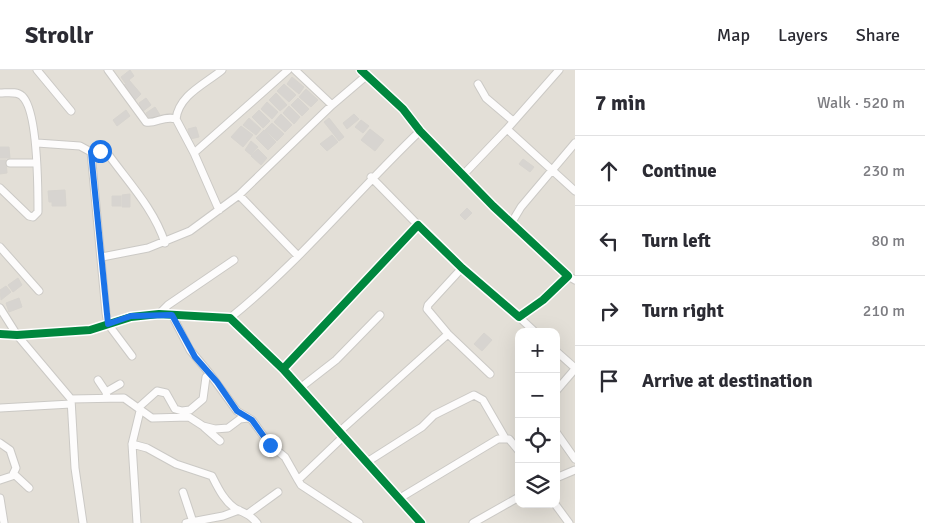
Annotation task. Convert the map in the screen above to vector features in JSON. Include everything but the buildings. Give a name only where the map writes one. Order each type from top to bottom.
[{"type":"street","points":[[37,70],[71,111]]},
{"type":"street","points":[[108,70],[146,122],[150,123],[167,118],[176,120],[194,153],[219,210]]},
{"type":"street","points":[[176,120],[184,100],[190,93],[222,70]]},
{"type":"street","points":[[194,153],[288,70]]},
{"type":"street","points":[[295,70],[332,105]]},
{"type":"street","points":[[361,70],[403,109],[420,130],[512,222],[572,278],[519,317]]},
{"type":"street","points":[[464,174],[507,129],[556,71]]},
{"type":"street","points":[[102,258],[165,243],[190,231],[239,195],[332,105],[366,76]]},
{"type":"street","points":[[478,84],[486,98],[513,122]]},
{"type":"street","points":[[0,93],[14,92],[24,96],[36,143],[38,212],[36,215],[29,216],[0,188]]},
{"type":"street","points":[[507,129],[575,191]]},
{"type":"street","points":[[230,318],[267,288],[371,177],[420,130]]},
{"type":"street","points":[[36,143],[80,146],[91,152],[104,151],[108,154],[144,201],[161,229],[165,243]]},
{"type":"street","points":[[512,222],[521,207],[575,143]]},
{"type":"street","points":[[91,152],[108,324],[132,356]]},
{"type":"street","points":[[10,163],[36,163]]},
{"type":"street","points":[[371,177],[462,268],[531,328]]},
{"type":"street","points":[[239,195],[298,256]]},
{"type":"street","points":[[283,368],[418,225]]},
{"type":"street","points":[[0,247],[39,291]]},
{"type":"street","points":[[159,314],[168,305],[234,260]]},
{"type":"street","points":[[462,268],[428,305],[427,309],[448,334],[490,374]]},
{"type":"street","points":[[0,308],[17,335],[71,402],[75,468],[84,523]]},
{"type":"street","points":[[0,334],[17,335],[90,330],[131,316],[159,314],[230,318],[283,368],[421,523]]},
{"type":"street","points":[[172,315],[190,350],[237,411],[248,418],[270,445],[285,457],[301,485],[359,523]]},
{"type":"street","points":[[300,388],[336,360],[380,315]]},
{"type":"street","points":[[298,480],[341,434],[448,334]]},
{"type":"street","points":[[560,355],[575,368],[560,385]]},
{"type":"street","points":[[137,523],[132,444],[139,410],[157,391],[162,391],[166,393],[175,409],[182,411],[190,410],[203,399],[206,377],[210,374]]},
{"type":"street","points":[[98,380],[106,395]]},
{"type":"street","points":[[106,395],[120,384]]},
{"type":"street","points":[[0,408],[71,402],[106,395],[124,398],[152,418],[189,417],[220,441]]},
{"type":"street","points":[[367,462],[422,427],[434,414],[474,395],[483,400],[506,438]]},
{"type":"street","points":[[203,426],[228,428],[240,419],[248,418]]},
{"type":"street","points":[[400,498],[453,464],[498,439],[506,438],[512,440],[515,445]]},
{"type":"street","points":[[560,438],[575,459]]},
{"type":"street","points":[[0,443],[10,450],[16,468],[14,474],[0,480]]},
{"type":"street","points":[[132,444],[146,448],[176,464],[212,476],[217,488],[231,504],[239,510],[249,513],[257,523]]},
{"type":"street","points":[[560,476],[575,470]]},
{"type":"street","points":[[14,474],[29,488]]},
{"type":"street","points":[[183,492],[189,522],[223,516],[239,510]]},
{"type":"street","points":[[249,513],[278,492]]},
{"type":"street","points":[[0,498],[4,523]]},
{"type":"street","points":[[473,523],[515,499]]},
{"type":"street","points":[[558,508],[569,523]]},
{"type":"shaded area","points":[[0,70],[575,70],[575,523],[0,523]]},
{"type":"cycle path","points":[[283,369],[418,225],[462,268],[519,317],[543,300],[568,276],[493,206],[420,131],[403,109],[361,70]]},
{"type":"cycle path","points":[[0,334],[17,335],[90,330],[131,317],[159,314],[230,318],[283,369],[421,523]]},
{"type":"route","points":[[100,151],[91,152],[108,324],[131,316],[172,315],[195,357],[225,392],[237,411],[252,420],[270,445]]}]
